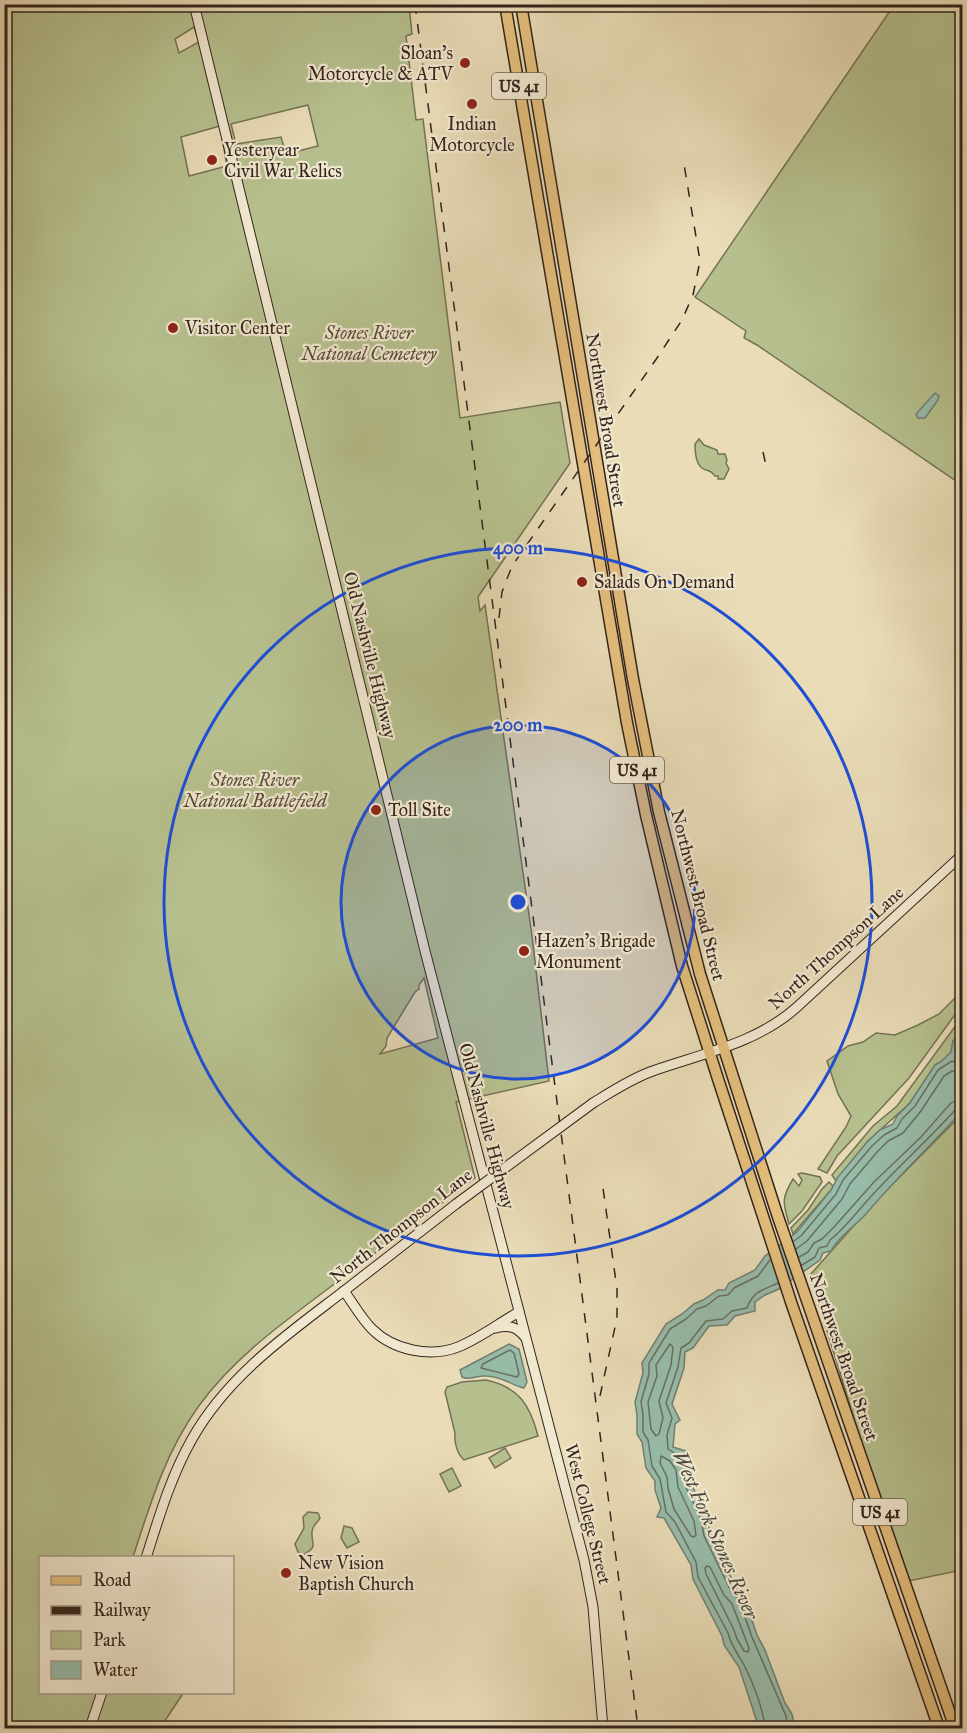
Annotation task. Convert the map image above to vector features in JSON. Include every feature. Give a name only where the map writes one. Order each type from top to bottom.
[{"type":"main road","name":"Old Nashville Highway","points":[[194,4],[423,944],[519,1312]]},
{"type":"main road","name":"Northwest Broad Street","points":[[505,4],[627,723],[682,966],[764,1223],[939,1728]]},
{"type":"main road","points":[[507,16],[521,9]]},
{"type":"main road","name":"Northwest Broad Street","points":[[521,9],[626,641],[659,812],[700,974],[722,1047],[805,1296],[955,1728]]},
{"type":"main road","points":[[533,168],[547,165]]},
{"type":"main road","points":[[555,306],[570,305]]},
{"type":"main road","points":[[579,440],[592,437]]},
{"type":"main road","points":[[594,531],[608,529]]},
{"type":"main road","points":[[614,643],[626,641]]},
{"type":"main road","points":[[627,723],[641,720]]},
{"type":"main road","points":[[646,815],[659,812]]},
{"type":"main road","name":"North Thompson Lane","points":[[146,1556],[176,1469],[193,1437],[214,1406],[253,1362],[456,1204],[593,1103],[620,1086],[761,1032],[787,1016],[963,855]]},
{"type":"main road","points":[[660,874],[674,870]]},
{"type":"main road","points":[[344,1291],[372,1329],[388,1342],[409,1350],[432,1352],[456,1348],[519,1312]]},
{"type":"main road","name":"West College Street","points":[[519,1312],[589,1583],[603,1728]]},
{"type":"main road","points":[[490,1329],[514,1327],[526,1338]]},
{"type":"main road","points":[[863,1510],[878,1505]]},
{"type":"main road","points":[[890,1588],[904,1582]]},
{"type":"main road","points":[[90,1728],[101,1694]]},
{"type":"green space","name":"Stones River National Battlefield","points":[[188,4],[189,7],[201,4],[409,5],[412,34],[406,36],[416,120],[423,119],[460,418],[560,402],[570,463],[478,597],[480,611],[485,605],[532,936],[549,1081],[456,1102],[475,1178],[278,1327],[227,1372],[198,1407],[176,1443],[152,1499],[133,1556],[39,1556],[39,1694],[181,1694],[160,1728],[5,1728],[5,5]],"holes":[[[194,27],[199,42],[179,53],[175,39]],[[308,105],[318,146],[286,154],[281,137],[236,144],[231,124]],[[220,126],[227,166],[189,176],[181,137]],[[424,978],[438,1038],[380,1054],[386,1046],[387,1038]]]},
{"type":"green space","points":[[894,5],[962,5],[962,485],[744,338],[746,331],[695,297]]},
{"type":"green space","points":[[699,439],[704,445],[717,450],[718,454],[725,454],[729,469],[724,479],[718,479],[718,476],[698,463],[695,444]]},
{"type":"green space","points":[[962,991],[962,1005],[909,1078],[837,1156],[827,1173],[818,1169],[851,1116],[838,1094],[827,1061],[848,1046],[863,1042],[876,1033],[895,1035],[918,1025],[939,1014]]},
{"type":"green space","points":[[962,1017],[962,1032],[953,1041],[951,1052],[935,1065],[910,1103],[868,1141],[836,1181],[832,1175],[873,1126],[897,1106]]},
{"type":"green space","points":[[962,1114],[962,1570],[904,1582],[810,1275],[874,1203]]},
{"type":"green space","points":[[798,1174],[820,1177],[822,1182],[802,1211],[789,1224],[784,1206],[786,1192],[793,1179],[799,1186],[802,1180]]},
{"type":"green space","points":[[829,1182],[833,1186],[831,1190],[793,1234],[791,1228]]},
{"type":"green space","points":[[486,1380],[507,1387],[521,1399],[531,1415],[538,1436],[464,1460],[456,1448],[455,1433],[445,1392],[447,1387],[462,1382]]},
{"type":"green space","points":[[505,1448],[511,1458],[495,1468],[489,1458]]},
{"type":"green space","points":[[452,1468],[461,1486],[449,1492],[440,1474]]},
{"type":"green space","points":[[308,1512],[318,1513],[320,1518],[312,1530],[313,1547],[303,1555],[298,1552],[295,1544],[304,1528],[303,1517]]},
{"type":"green space","points":[[344,1526],[352,1528],[359,1542],[347,1548],[341,1538]]},
{"type":"water","points":[[935,393],[939,396],[938,400],[925,418],[918,418],[916,414]]},
{"type":"water","points":[[962,1032],[962,1053],[959,1059],[962,1059],[962,1111],[866,1214],[842,1236],[831,1251],[823,1253],[820,1260],[779,1289],[755,1302],[755,1311],[735,1316],[727,1325],[709,1326],[693,1348],[685,1352],[684,1368],[672,1404],[680,1420],[675,1424],[673,1447],[686,1451],[684,1459],[690,1463],[691,1483],[707,1518],[710,1533],[736,1588],[744,1597],[757,1635],[785,1703],[792,1714],[795,1728],[759,1728],[739,1667],[724,1645],[722,1636],[693,1579],[691,1565],[664,1518],[657,1517],[661,1508],[655,1490],[655,1481],[646,1468],[642,1442],[637,1434],[635,1402],[643,1373],[642,1363],[666,1324],[694,1304],[718,1290],[725,1290],[729,1283],[755,1270],[765,1256],[797,1232],[868,1141],[880,1130],[893,1124],[935,1065],[951,1052],[953,1041]]},
{"type":"water","points":[[509,1344],[519,1349],[527,1382],[524,1388],[492,1376],[462,1377],[460,1370]]},
{"type":"railway","points":[[415,4],[638,1728]]},
{"type":"railway","points":[[499,618],[502,592],[512,566],[657,358],[682,320],[693,295],[700,261],[683,158]]},
{"type":"railway","points":[[763,452],[767,470]]},
{"type":"railway","points":[[600,1396],[617,1318],[617,1289],[602,1181]]},
{"type":"place","name":"Sloan's Motorcycle & ATV","points":[[465,63]]},
{"type":"place","name":"Indian Motorcycle","points":[[472,104]]},
{"type":"place","name":"Yesteryear Civil War Relics","points":[[212,160]]},
{"type":"place","name":"Visitor Center","points":[[173,328]]},
{"type":"place","name":"Salads On Demand","points":[[582,582]]},
{"type":"place","name":"Toll Site","points":[[376,810]]},
{"type":"place","name":"Hazen's Brigade Monument","points":[[524,951]]},
{"type":"place","name":"New Vision Baptish Church","points":[[286,1573]]},
{"type":"park label","name":"Stones River National Cemetery","points":[[369,343]]},
{"type":"water label","name":"West Fork Stones River","points":[[716,1535]]}]
